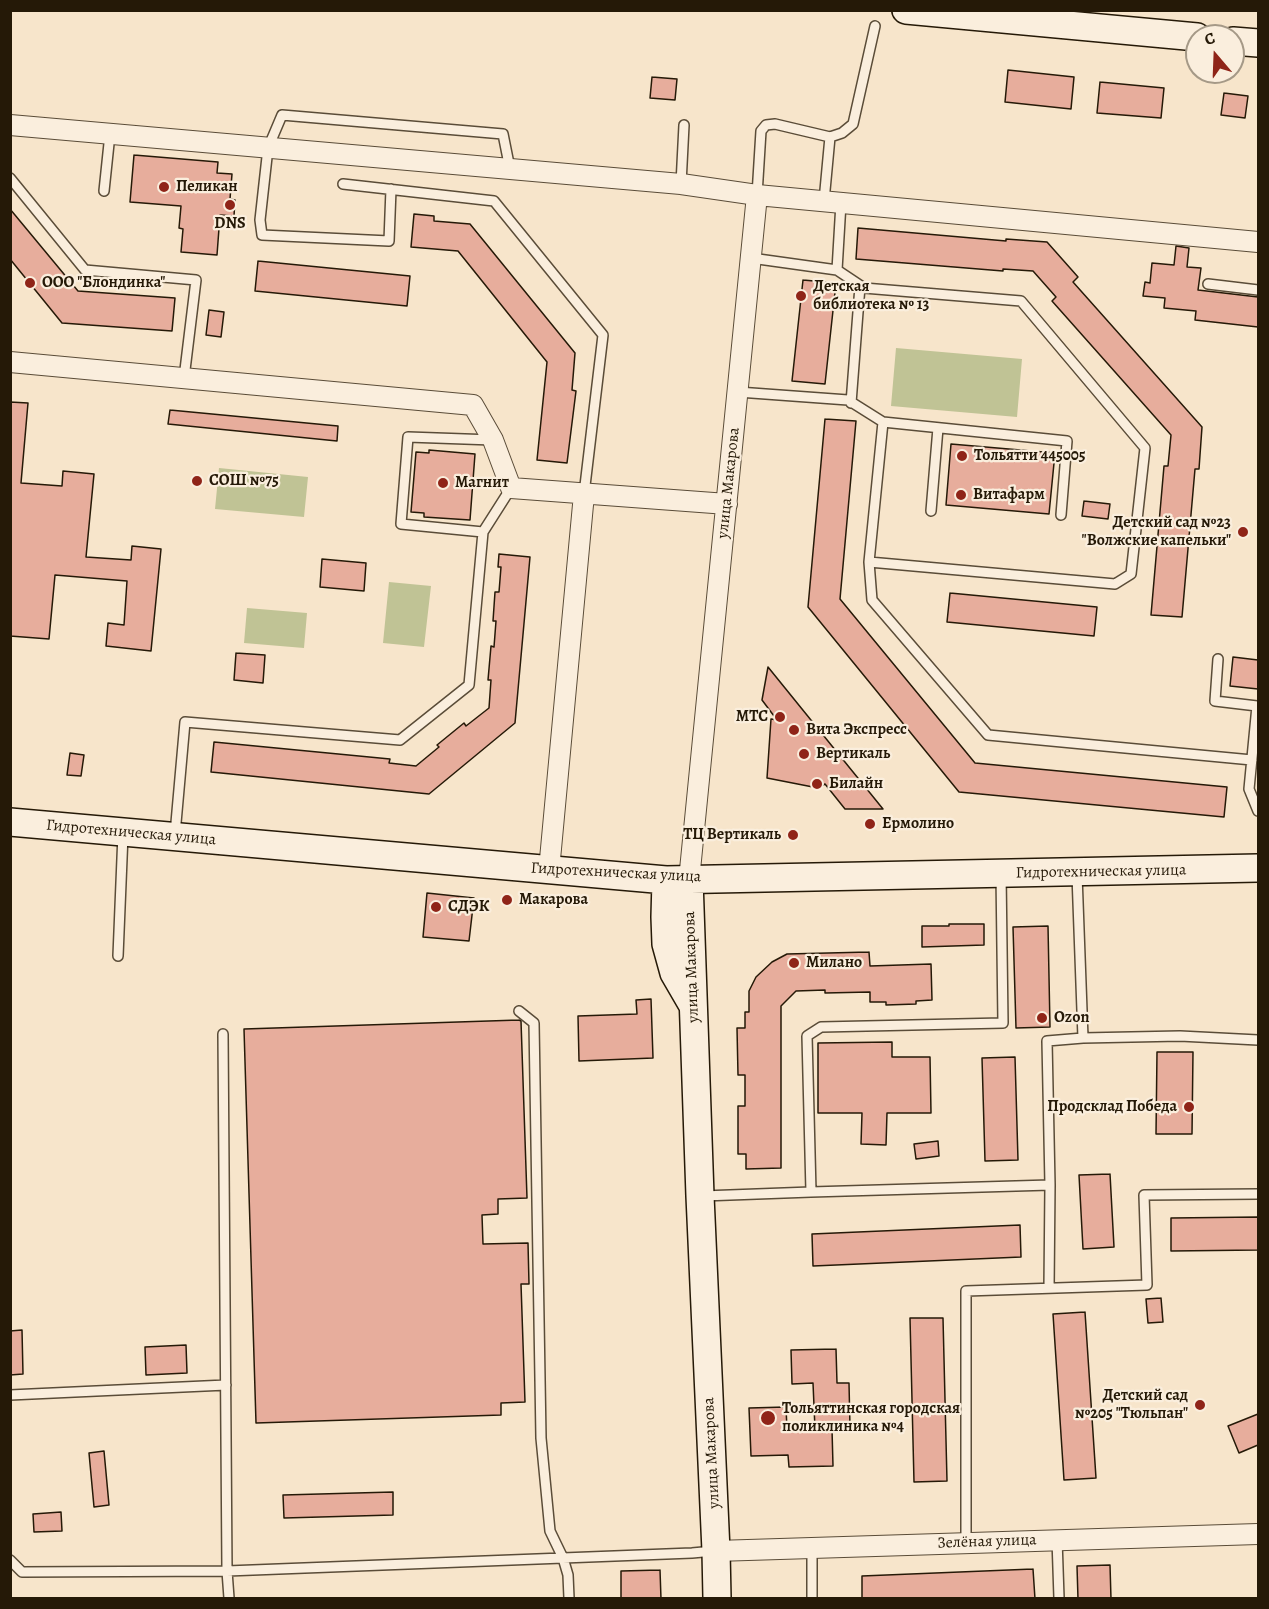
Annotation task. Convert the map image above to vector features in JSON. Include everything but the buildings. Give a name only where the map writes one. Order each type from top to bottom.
[{"type":"main road","points":[[906,10],[1185,37]]},
{"type":"main road","name":"Гидротехническая улица","points":[[10,822],[678,880],[1258,868]]},
{"type":"main road","name":"улица Макарова","points":[[678,880],[665,917],[666,944],[674,973],[694,1007],[717,1599]]},
{"type":"street","points":[[10,125],[681,184],[757,195],[1258,242]]},
{"type":"street","name":"улица Макарова","points":[[678,880],[693,846],[757,195]]},
{"type":"street","points":[[10,362],[472,405],[493,440],[510,488],[728,504]]},
{"type":"street","points":[[549,870],[584,494]]},
{"type":"street","name":"Зелёная улица","points":[[716,1551],[1258,1534]]},
{"type":"lane","points":[[757,195],[761,131],[766,125],[775,124],[830,137],[842,133],[853,124],[875,26]]},
{"type":"lane","points":[[391,189],[389,241],[262,235],[260,220],[268,148],[282,115],[503,134],[510,169]]},
{"type":"lane","points":[[681,184],[684,125]]},
{"type":"lane","points":[[104,191],[110,134]]},
{"type":"lane","points":[[830,137],[837,270]]},
{"type":"lane","points":[[10,178],[85,270],[196,280],[184,378]]},
{"type":"lane","points":[[343,184],[494,201],[603,335],[584,494]]},
{"type":"lane","points":[[751,258],[837,270],[864,288],[1021,302],[1145,448],[1131,574],[1115,584],[869,562]]},
{"type":"lane","points":[[1208,284],[1258,290]]},
{"type":"lane","points":[[851,402],[860,286]]},
{"type":"lane","points":[[738,392],[848,400],[883,422],[1067,441],[1061,515]]},
{"type":"lane","points":[[883,422],[869,562],[872,600],[988,735],[1252,760]]},
{"type":"lane","points":[[931,511],[938,428]]},
{"type":"lane","points":[[483,532],[401,524],[408,437],[493,440]]},
{"type":"lane","points":[[175,837],[185,722],[400,741],[469,685],[483,532],[510,488]]},
{"type":"lane","points":[[1218,659],[1215,701],[1258,706],[1250,789],[1258,811]]},
{"type":"lane","points":[[118,956],[123,832]]},
{"type":"lane","points":[[1077,872],[1083,1038]]},
{"type":"lane","points":[[810,1192],[807,1036],[821,1027],[1003,1023],[1000,874]]},
{"type":"lane","points":[[519,1011],[534,1023],[542,1438],[550,1531],[563,1558],[568,1575],[569,1599]]},
{"type":"lane","points":[[223,1035],[229,1599]]},
{"type":"lane","points":[[1049,1288],[1050,1185],[1047,1041],[1180,1036],[1258,1040]]},
{"type":"lane","points":[[700,1196],[1050,1185]]},
{"type":"lane","points":[[966,1542],[966,1291],[1146,1285],[1144,1195],[1258,1194]]},
{"type":"lane","points":[[10,1395],[226,1385]]},
{"type":"lane","points":[[1057,1539],[1059,1599]]},
{"type":"lane","points":[[812,1547],[812,1599]]},
{"type":"lane","points":[[10,1560],[22,1572],[227,1571],[716,1551]]},
{"type":"green space","points":[[896,348],[1022,359],[1017,417],[891,406]]},
{"type":"green space","points":[[219,468],[308,477],[304,517],[215,509]]},
{"type":"green space","points":[[389,582],[431,586],[424,647],[383,643]]},
{"type":"green space","points":[[247,608],[307,613],[304,648],[244,643]]},
{"type":"place","name":"Пеликан","points":[[164,187]]},
{"type":"place","name":"DNS","points":[[230,205]]},
{"type":"place","name":"ООО \"Блондинка\"","points":[[30,283]]},
{"type":"place","name":"Детская библиотека № 13","points":[[801,296]]},
{"type":"place","name":"Тольятти 445005","points":[[962,456]]},
{"type":"place","name":"СОШ №75","points":[[197,481]]},
{"type":"place","name":"Магнит","points":[[443,483]]},
{"type":"place","name":"Витафарм","points":[[961,495]]},
{"type":"place","name":"Детский сад №23 \"Волжские капельки\"","points":[[1243,532]]},
{"type":"place","name":"МТС","points":[[780,717]]},
{"type":"place","name":"Вита Экспресс","points":[[794,730]]},
{"type":"place","name":"Вертикаль","points":[[804,754]]},
{"type":"place","name":"Билайн","points":[[817,784]]},
{"type":"place","name":"Ермолино","points":[[870,824]]},
{"type":"place","name":"ТЦ Вертикаль","points":[[793,835]]},
{"type":"place","name":"Макарова","points":[[507,900]]},
{"type":"place","name":"СДЭК","points":[[436,907]]},
{"type":"place","name":"Милано","points":[[794,963]]},
{"type":"place","name":"Ozon","points":[[1042,1018]]},
{"type":"place","name":"Продсклад Победа","points":[[1189,1107]]},
{"type":"place","name":"Детский сад №205 \"Тюльпан\"","points":[[1200,1405]]},
{"type":"place","name":"Тольяттинская городская поликлиника №4","points":[[768,1418]]}]
